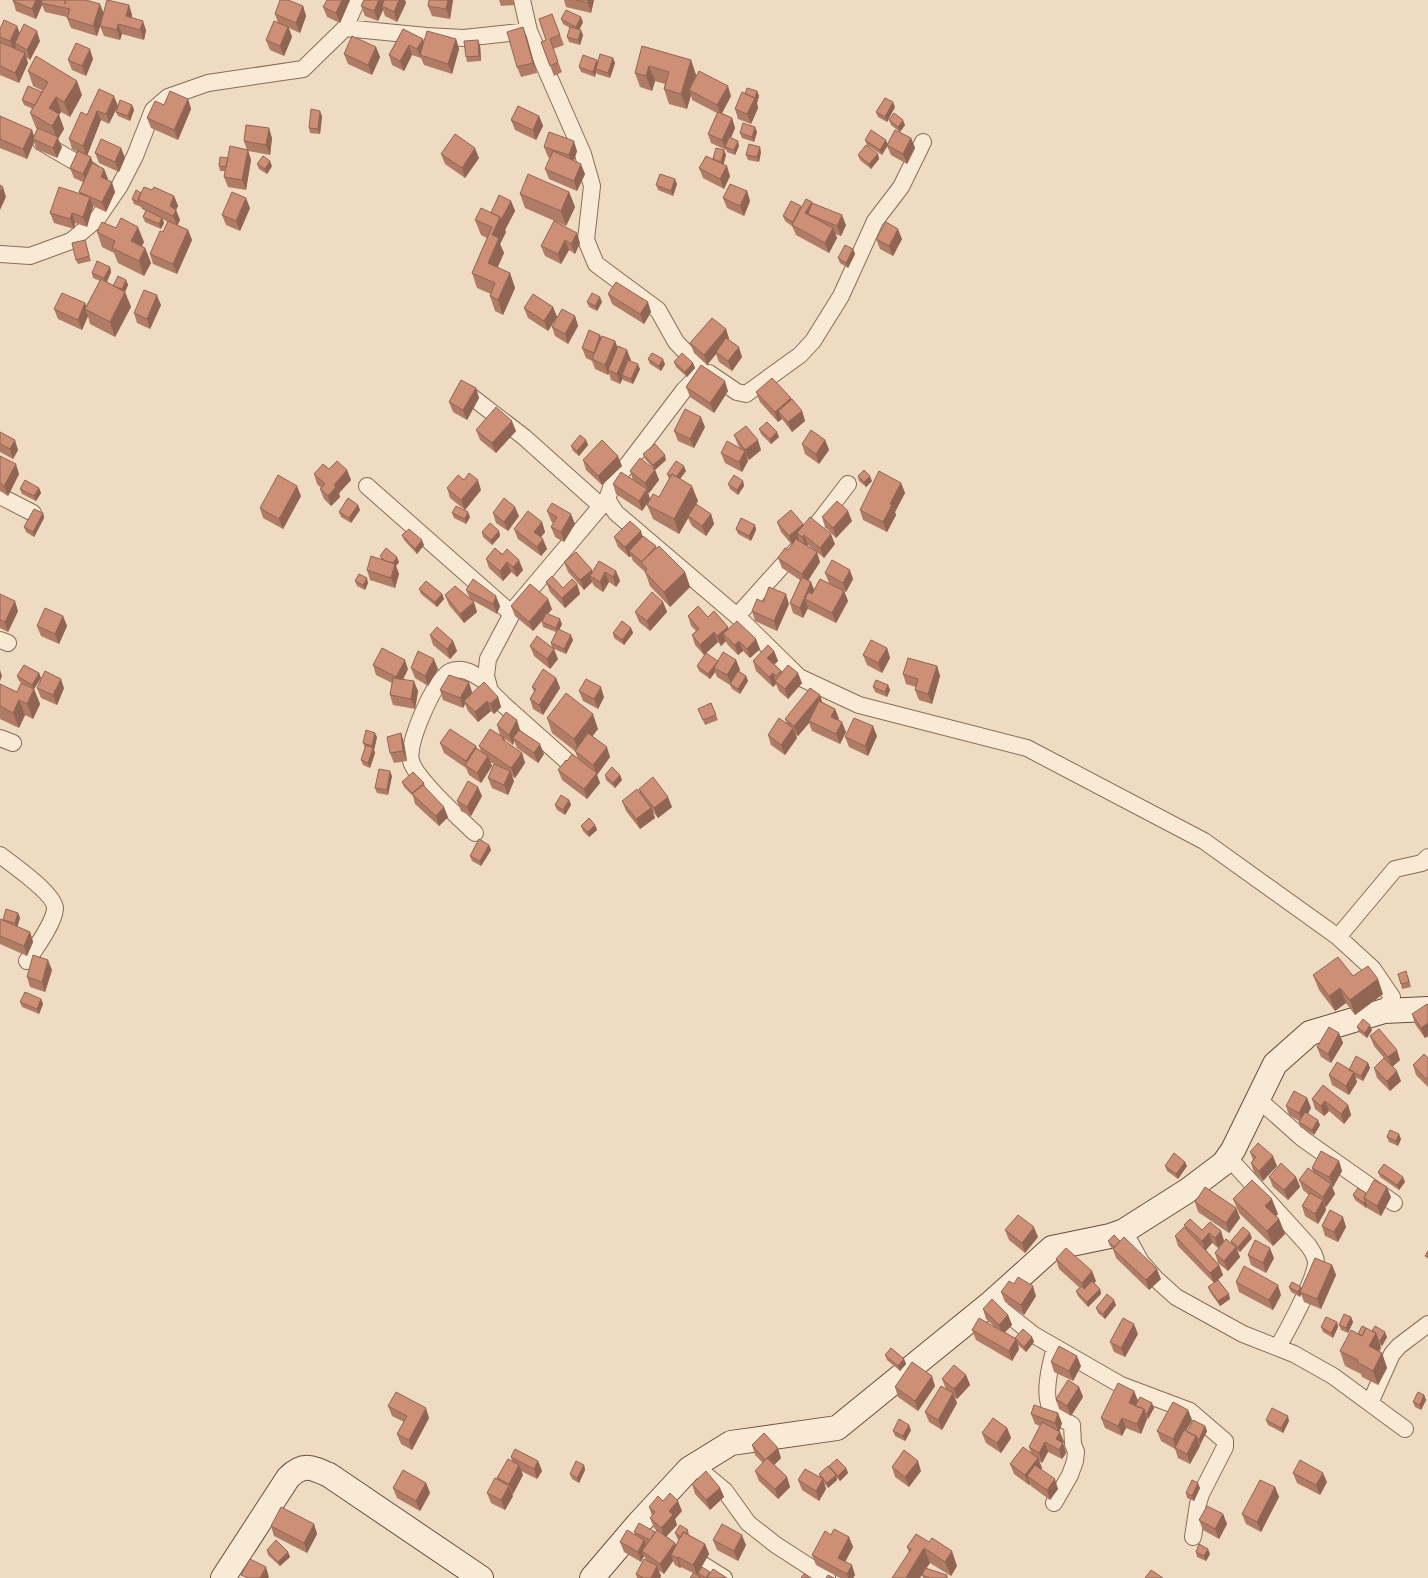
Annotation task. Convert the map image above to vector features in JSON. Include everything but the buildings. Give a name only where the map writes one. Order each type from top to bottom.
[{"type":"street","points":[[0,254],[30,256],[72,241],[97,219],[119,187],[135,156],[153,110],[168,97],[208,83],[303,69],[345,28],[357,0]]},
{"type":"street","points":[[522,0],[529,30],[583,154],[592,186],[586,240],[596,264],[658,310],[676,342],[699,366],[697,377]]},
{"type":"street","points":[[345,28],[464,38],[529,30]]},
{"type":"street","points":[[25,132],[119,187]]},
{"type":"street","points":[[569,763],[490,691],[486,676],[488,659],[515,608],[604,503],[612,485],[684,390],[697,377],[706,371],[737,392],[746,394],[800,355],[813,341],[841,296],[875,221],[901,187],[922,142]]},
{"type":"street","points":[[468,394],[604,503],[737,616],[799,677],[859,705],[1027,748],[1204,841],[1338,937],[1374,969],[1392,997],[1384,1011]]},
{"type":"street","points":[[737,616],[800,545],[848,484]]},
{"type":"street","points":[[367,486],[512,614]]},
{"type":"street","points":[[0,496],[33,513]]},
{"type":"street","points":[[474,833],[417,773],[411,762],[411,751],[415,732],[426,706],[443,677],[451,671],[460,669],[468,671],[488,683]]},
{"type":"street","points":[[0,855],[23,872],[55,904],[55,911],[47,929],[27,961]]},
{"type":"street","points":[[1338,937],[1395,869],[1422,863],[1428,857]]},
{"type":"street","points":[[592,1578],[646,1529],[689,1469],[731,1443],[837,1428],[992,1302],[1052,1248],[1124,1232],[1187,1191],[1224,1162],[1234,1150],[1275,1064],[1310,1033],[1384,1011],[1428,1009]]},
{"type":"street","points":[[1258,1099],[1303,1139],[1394,1203]]},
{"type":"street","points":[[1228,1157],[1315,1256],[1316,1264],[1312,1277],[1278,1347]]},
{"type":"street","points":[[1124,1232],[1141,1262],[1176,1297],[1243,1334],[1294,1354],[1333,1376],[1405,1429]]},
{"type":"street","points":[[992,1302],[1034,1335],[1121,1384],[1190,1410],[1225,1441],[1225,1447],[1201,1494],[1193,1537]]},
{"type":"street","points":[[1370,1403],[1392,1354],[1399,1346],[1428,1324]]},
{"type":"street","points":[[1054,1503],[1070,1475],[1076,1452],[1073,1444],[1072,1425],[1051,1410],[1048,1396],[1047,1380],[1055,1347]]},
{"type":"street","points":[[695,1466],[725,1491],[748,1523],[776,1545],[827,1578]]},
{"type":"street","points":[[223,1578],[288,1478],[303,1468],[316,1469],[330,1475],[481,1578]]},
{"type":"street","points":[[669,1544],[724,1578]]}]
